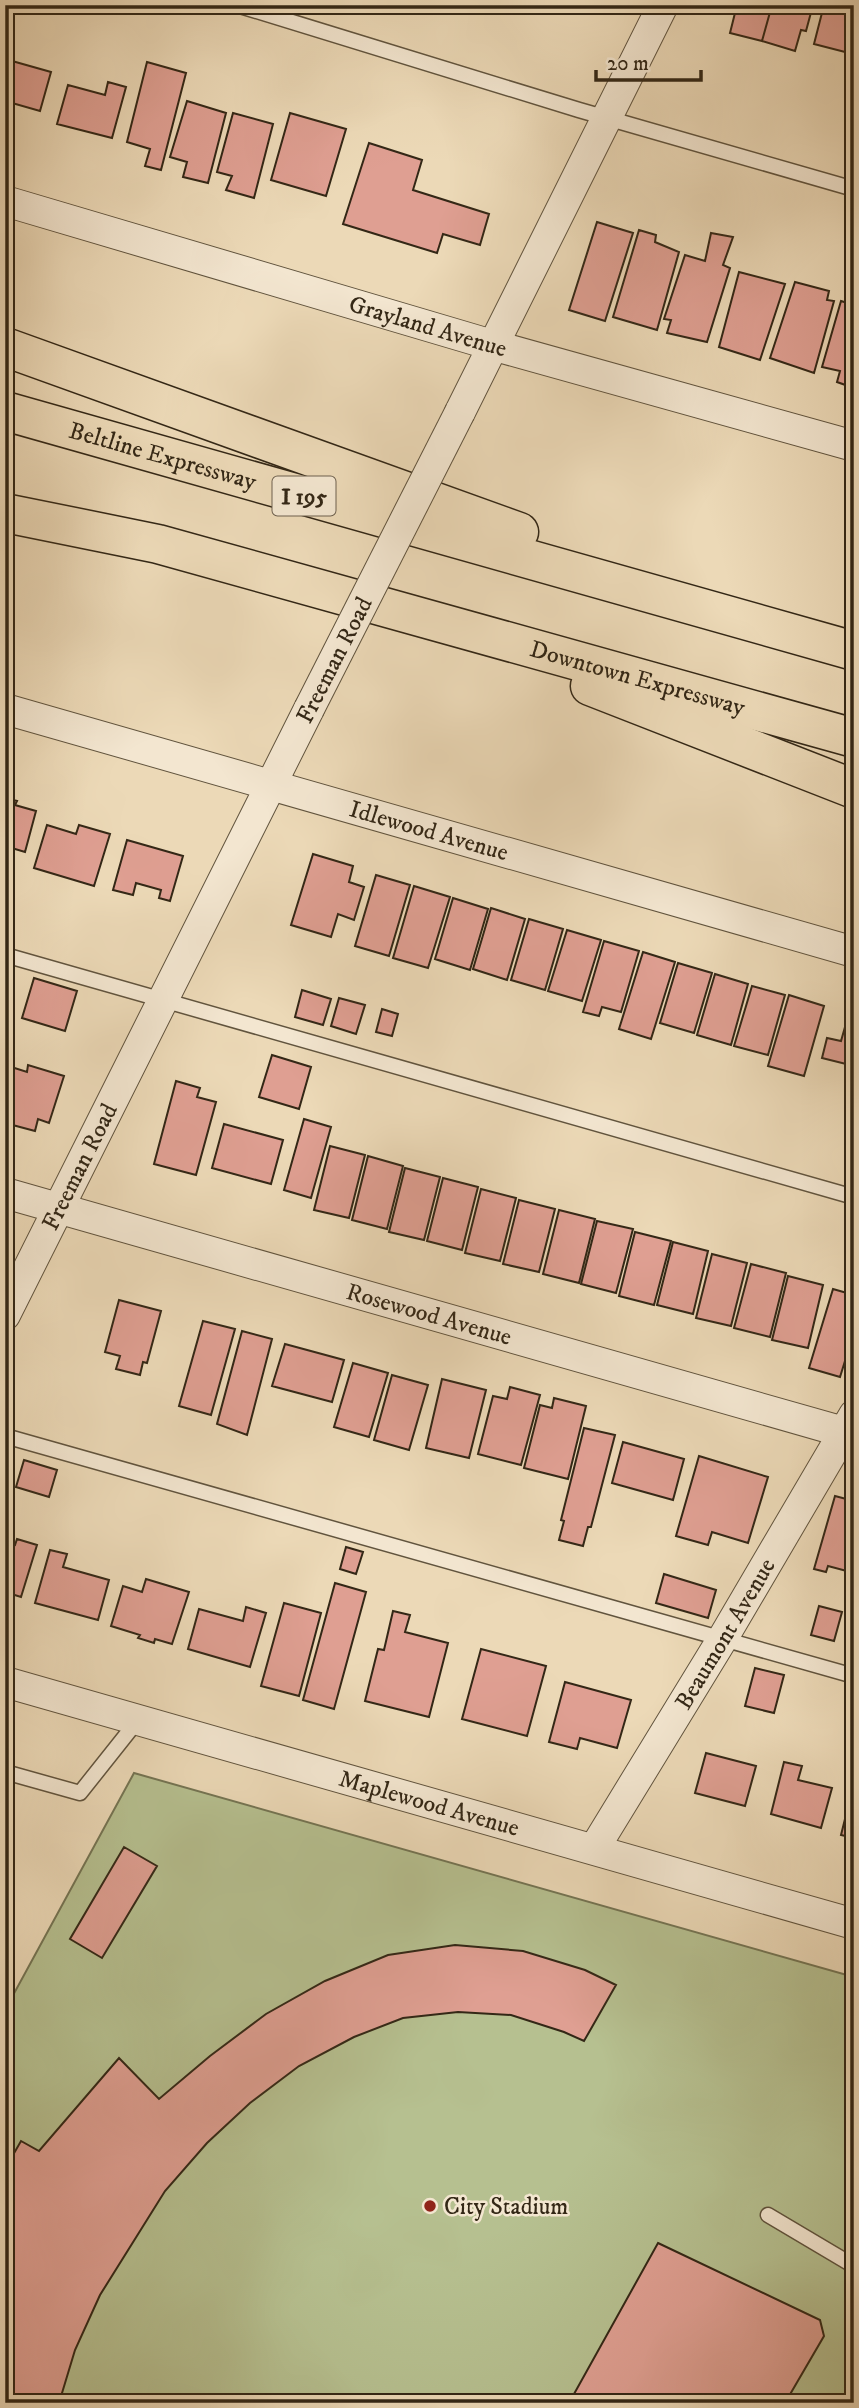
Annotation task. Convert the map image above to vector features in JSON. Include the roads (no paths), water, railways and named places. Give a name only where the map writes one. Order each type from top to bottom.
[{"type":"highway","points":[[5,347],[524,534],[602,580]]},
{"type":"highway","name":"Beltline Expressway","points":[[5,411],[602,580]]},
{"type":"highway","points":[[5,513],[158,544],[423,618],[854,789]]},
{"type":"highway","name":"I 195","points":[[602,580],[854,651]]},
{"type":"highway","name":"Downtown Expressway","points":[[423,618],[854,738]]},
{"type":"street","name":"Freeman Road","points":[[5,1315],[663,5]]},
{"type":"street","name":"Grayland Avenue","points":[[5,201],[492,345],[854,446]]},
{"type":"street","name":"Idlewood Avenue","points":[[5,709],[854,952]]},
{"type":"street","name":"Rosewood Avenue","points":[[5,1193],[851,1427]]},
{"type":"street","name":"Beaumont Avenue","points":[[593,1849],[851,1427]]},
{"type":"street","name":"Maplewood Avenue","points":[[6,1684],[854,1924]]},
{"type":"lane","points":[[237,5],[606,118],[854,189]]},
{"type":"lane","points":[[5,955],[854,1197]]},
{"type":"lane","points":[[5,1436],[854,1676]]},
{"type":"lane","points":[[5,1772],[80,1793],[138,1720]]},
{"type":"lane","points":[[768,2215],[854,2266]]},
{"type":"place","name":"City Stadium","points":[[430,2206]]}]
